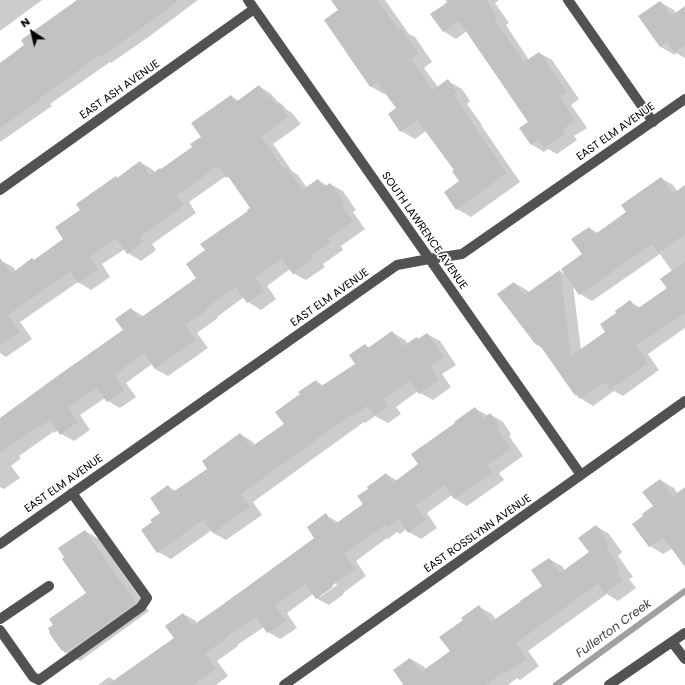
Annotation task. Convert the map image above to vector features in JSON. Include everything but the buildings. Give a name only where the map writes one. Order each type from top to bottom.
[{"type":"street","name":"SOUTH LAWRENCE AVENUE","points":[[248,0],[581,475]]},
{"type":"street","points":[[568,0],[653,122]]},
{"type":"street","name":"EAST ASH AVENUE","points":[[0,190],[254,9]]},
{"type":"street","name":"EAST ELM AVENUE","points":[[0,544],[397,265],[462,254],[685,99]]},
{"type":"street","name":"EAST ROSSLYNN AVENUE","points":[[284,685],[685,401]]},
{"type":"street","points":[[0,630],[33,677],[39,680],[141,607],[147,598],[72,492]]},
{"type":"street","points":[[0,619],[49,586]]},
{"type":"street","points":[[609,685],[685,633]]},
{"type":"street","points":[[672,642],[685,660]]},
{"type":"waterway","name":"Fullerton Creek","points":[[556,685],[685,591]]}]
